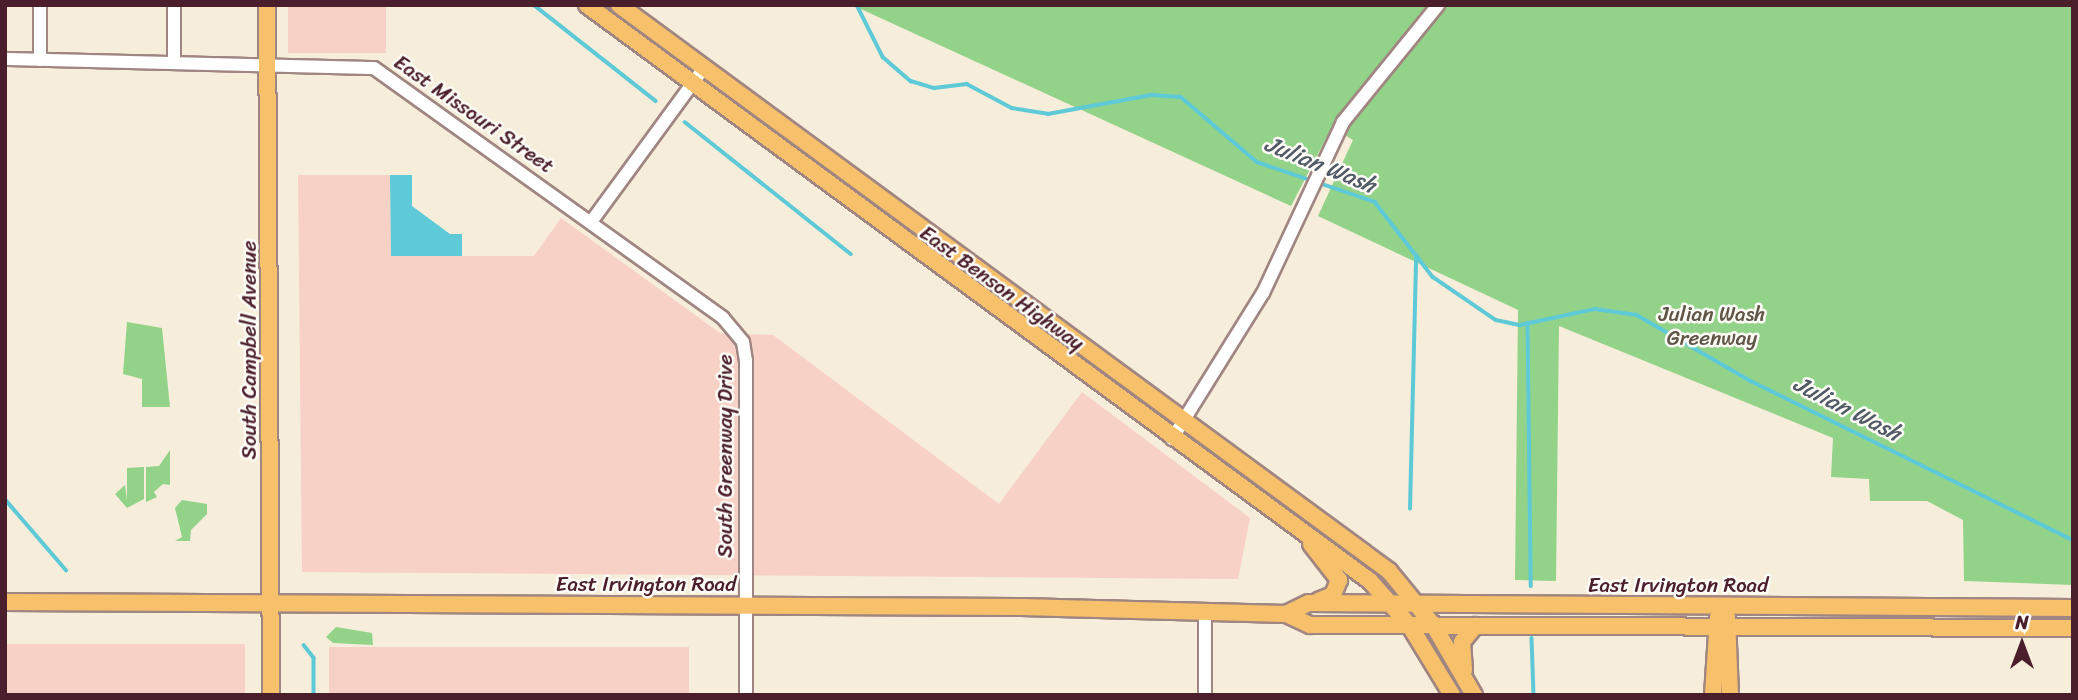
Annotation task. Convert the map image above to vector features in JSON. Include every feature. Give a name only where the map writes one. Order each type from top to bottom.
[{"type":"main road","name":"South Campbell Avenue","points":[[267,5],[271,695]]},
{"type":"main road","name":"East Benson Highway","points":[[587,5],[689,85],[1304,533],[1394,604],[1410,625],[1452,695]]},
{"type":"main road","name":"East Benson Highway","points":[[619,5],[981,274],[1373,559],[1419,604],[1474,695]]},
{"type":"main road","points":[[970,290],[981,274]]},
{"type":"main road","points":[[1304,533],[1339,580],[1333,595],[1309,603]]},
{"type":"main road","name":"East Irvington Road","points":[[5,602],[744,605],[1205,612],[1286,614],[1310,625],[2073,628]]},
{"type":"main road","name":"East Irvington Road","points":[[1286,614],[1309,603],[2073,608]]},
{"type":"main road","points":[[1713,695],[1723,606]]},
{"type":"main road","points":[[1466,679],[1462,642],[1475,626]]},
{"type":"main road","points":[[1722,627],[1730,695]]},
{"type":"street","points":[[40,5],[40,60]]},
{"type":"street","points":[[174,5],[174,61]]},
{"type":"street","points":[[1172,439],[1264,293],[1321,169],[1354,105],[1438,5]]},
{"type":"street","name":"East Missouri Street","points":[[5,60],[357,64],[382,70],[723,318],[743,342]]},
{"type":"street","points":[[591,222],[703,69]]},
{"type":"street","name":"South Greenway Drive","points":[[743,342],[746,695]]},
{"type":"street","points":[[1205,612],[1205,695]]},
{"type":"shaded area","points":[[288,5],[386,5],[386,53],[288,53]]},
{"type":"shaded area","points":[[298,175],[390,175],[391,256],[534,256],[561,218],[720,333],[773,335],[999,504],[1082,392],[1250,518],[1238,579],[302,572]]},
{"type":"shaded area","points":[[5,644],[245,644],[245,695],[5,695]]},
{"type":"shaded area","points":[[329,647],[689,647],[689,695],[329,695]]},
{"type":"green space","name":"Julian Wash Greenway","points":[[852,5],[2073,5],[2073,585],[1964,581],[1963,520],[1927,501],[1870,501],[1869,479],[1831,477],[1833,438],[1559,326],[1556,581],[1515,580],[1518,310],[1318,216],[1353,140],[1332,127],[1291,206]]},
{"type":"green space","points":[[127,322],[162,328],[170,407],[142,407],[142,379],[123,374]]},
{"type":"green space","points":[[170,450],[170,485],[163,484],[154,492],[157,497],[146,502],[146,467],[159,466]]},
{"type":"green space","points":[[144,467],[144,499],[127,508],[115,494],[125,485],[127,500],[127,468]]},
{"type":"green space","points":[[182,500],[207,504],[207,514],[191,530],[190,541],[175,541],[182,537],[175,508]]},
{"type":"green space","points":[[336,627],[372,633],[373,645],[333,643],[326,637]]},
{"type":"water","points":[[390,175],[412,175],[412,206],[450,234],[462,234],[462,256],[391,256]]},
{"type":"waterway","points":[[534,5],[656,101]]},
{"type":"waterway","name":"Julian Wash","points":[[857,5],[883,57],[911,81],[934,88],[967,84],[1012,108],[1048,114],[1152,95],[1181,97],[1257,162],[1375,202],[1433,277],[1496,320],[1520,325],[1595,309],[1637,315],[1751,381],[2073,540]]},
{"type":"waterway","points":[[685,122],[851,254]]},
{"type":"waterway","points":[[1410,509],[1416,255]]},
{"type":"waterway","points":[[1528,323],[1531,586]]},
{"type":"waterway","points":[[5,499],[66,570]]},
{"type":"waterway","points":[[1532,638],[1534,695]]},
{"type":"waterway","points":[[304,645],[314,658],[314,695]]}]
